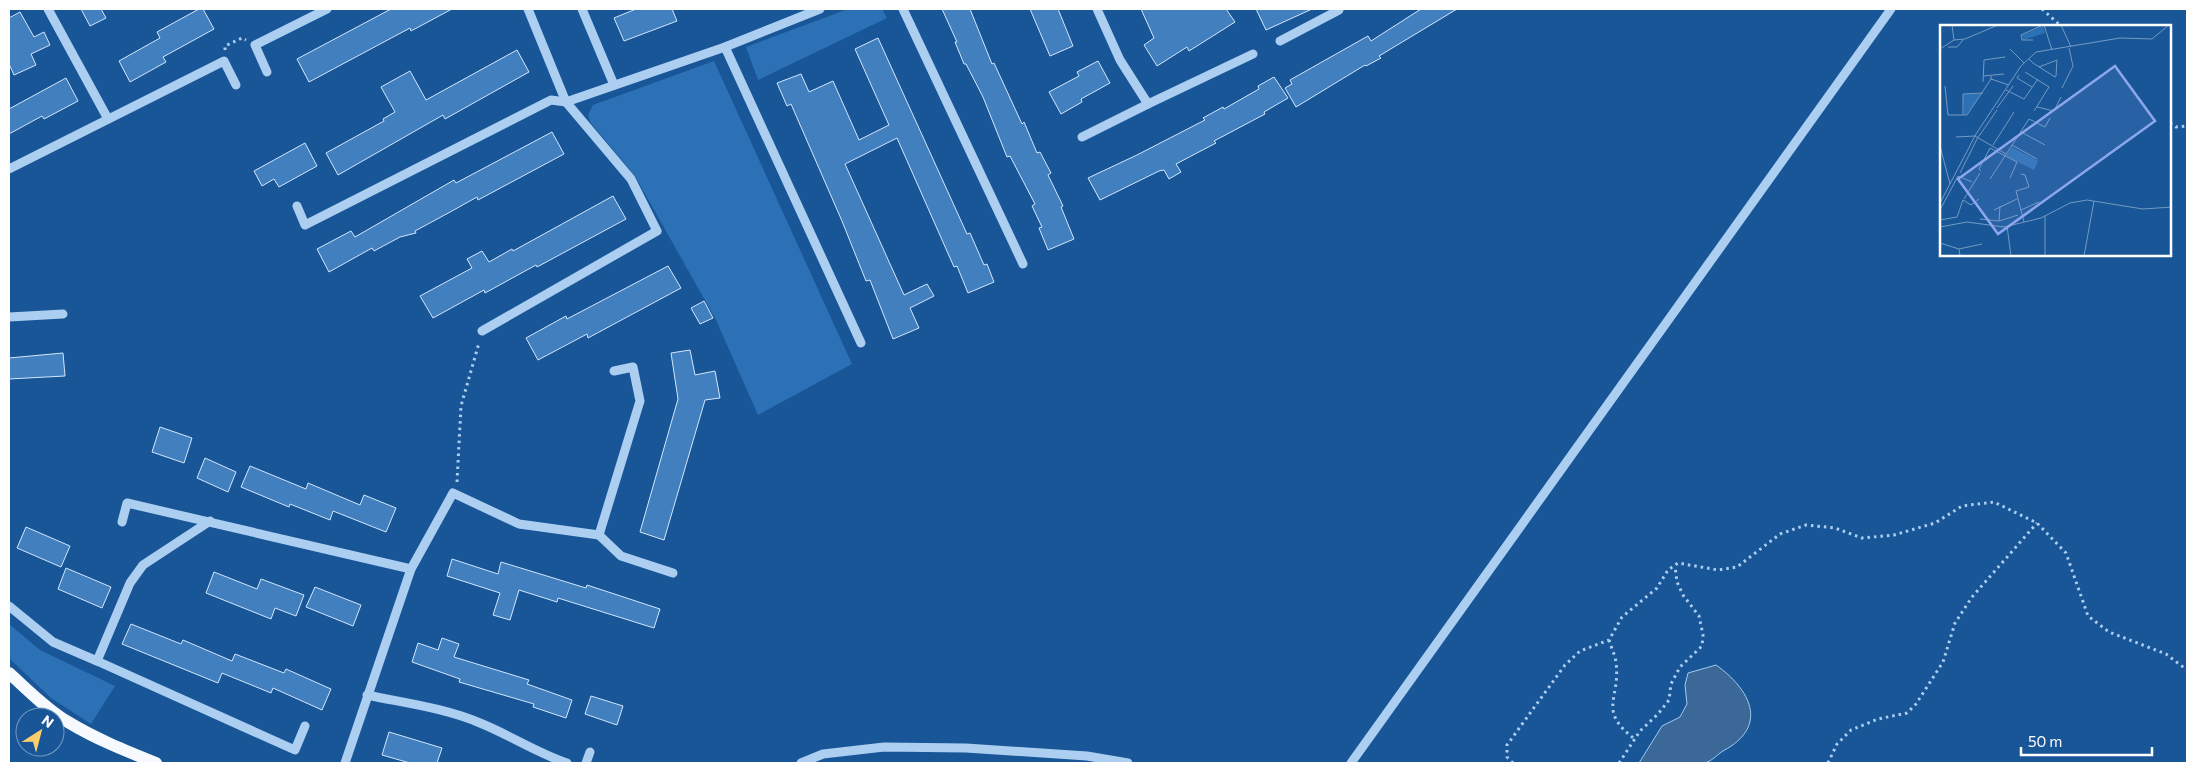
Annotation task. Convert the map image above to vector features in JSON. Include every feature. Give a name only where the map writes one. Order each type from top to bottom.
[{"type":"main road","points":[[9,673],[38,700],[68,722],[134,759],[156,763]]},
{"type":"street","points":[[48,9],[108,118]]},
{"type":"street","points":[[267,72],[255,45],[327,9]]},
{"type":"street","points":[[482,331],[657,231],[631,179],[566,102],[528,9]]},
{"type":"street","points":[[582,9],[614,85]]},
{"type":"street","points":[[297,206],[305,224],[551,100],[566,102],[725,47],[820,9]]},
{"type":"street","points":[[903,9],[1023,264]]},
{"type":"street","points":[[1097,9],[1120,60],[1148,104]]},
{"type":"street","points":[[1280,41],[1339,9]]},
{"type":"street","points":[[1351,763],[1891,9]]},
{"type":"street","points":[[725,47],[861,343]]},
{"type":"street","points":[[1082,137],[1253,54]]},
{"type":"street","points":[[9,169],[224,60],[236,85]]},
{"type":"street","points":[[9,317],[63,314]]},
{"type":"street","points":[[599,535],[640,401],[633,367],[614,371]]},
{"type":"street","points":[[345,763],[411,569],[453,493],[519,524],[599,535],[621,556],[673,573]]},
{"type":"street","points":[[122,522],[127,504],[210,521],[411,569]]},
{"type":"street","points":[[97,660],[130,583],[143,565],[210,521]]},
{"type":"street","points":[[9,606],[53,642],[295,750],[305,726]]},
{"type":"street","points":[[367,695],[433,709],[479,722],[546,756],[567,763]]},
{"type":"street","points":[[801,763],[822,754],[884,747],[966,748],[1086,756],[1128,763]]},
{"type":"street","points":[[586,763],[590,752]]},
{"type":"path","points":[[2042,9],[2060,25]]},
{"type":"path","points":[[224,60],[225,46],[242,38],[255,45]]},
{"type":"path","points":[[2171,124],[2176,127],[2187,126]]},
{"type":"path","points":[[453,493],[458,478],[461,406],[482,331]]},
{"type":"path","points":[[1513,763],[1507,756],[1507,744],[1565,665],[1580,652],[1609,640],[1622,617],[1657,588],[1668,570],[1678,564],[1718,570],[1737,567],[1780,534],[1806,525],[1835,528],[1862,538],[1894,535],[1935,523],[1962,506],[1994,502],[2037,523],[2066,553],[2088,616],[2109,632],[2166,654],[2187,670]]},
{"type":"path","points":[[1828,763],[1837,744],[1851,730],[1878,719],[1907,713],[1916,704],[1943,662],[1955,623],[1972,597],[2037,523]]},
{"type":"path","points":[[1620,763],[1640,731],[1658,714],[1668,700],[1671,684],[1680,667],[1702,646],[1703,635],[1700,616],[1683,595],[1677,582],[1675,566]]},
{"type":"path","points":[[1609,640],[1616,662],[1616,689],[1612,705],[1617,722],[1636,740]]},
{"type":"shaded area","points":[[848,9],[882,9],[887,18],[758,80],[746,47]]},
{"type":"shaded area","points":[[714,61],[852,364],[758,415],[716,320],[635,176],[590,122],[588,115],[593,105]]},
{"type":"shaded area","points":[[9,624],[40,650],[115,686],[91,724],[51,698],[9,658]]},
{"type":"shaded area","points":[[1716,665],[1738,685],[1746,696],[1750,708],[1747,730],[1738,741],[1707,762],[1691,765],[1639,763],[1662,726],[1680,717],[1687,704],[1685,685],[1688,673]]},
{"type":"building","points":[[81,9],[101,9],[106,18],[90,26]]},
{"type":"building","points":[[199,9],[203,9],[214,29],[163,57],[166,62],[130,82],[119,61],[160,38],[157,32]]},
{"type":"building","points":[[391,9],[452,9],[411,31],[410,28],[309,82],[297,59]]},
{"type":"building","points":[[636,9],[672,9],[677,21],[624,41],[614,18]]},
{"type":"building","points":[[942,9],[970,9],[992,64],[994,63],[1022,124],[1024,122],[1037,153],[1040,152],[1051,173],[1048,175],[1063,206],[1061,207],[1074,239],[1048,250],[1039,228],[1042,227],[1032,206],[1035,204],[1010,156],[1007,157],[983,97],[966,64],[964,64],[955,42],[957,42]]},
{"type":"building","points":[[1030,9],[1058,9],[1073,46],[1050,56]]},
{"type":"building","points":[[1141,9],[1226,9],[1235,22],[1189,51],[1187,47],[1157,66],[1144,45],[1154,38]]},
{"type":"building","points":[[1256,9],[1312,9],[1266,30]]},
{"type":"building","points":[[1421,9],[1457,9],[1379,56],[1381,58],[1365,65],[1296,107],[1285,88],[1292,84],[1290,80],[1368,36],[1371,41]]},
{"type":"building","points":[[20,12],[34,37],[44,32],[50,45],[31,54],[36,65],[14,75],[9,64],[9,18]]},
{"type":"building","points":[[878,38],[967,234],[970,233],[984,265],[987,264],[994,282],[968,293],[957,266],[954,267],[897,138],[845,164],[904,295],[927,284],[934,296],[910,308],[919,328],[893,339],[870,280],[866,281],[791,104],[787,106],[777,83],[801,74],[809,92],[833,81],[859,140],[889,125],[855,49]]},
{"type":"building","points":[[517,50],[529,72],[445,119],[443,115],[338,175],[326,153],[384,121],[383,119],[395,112],[381,87],[410,71],[426,100]]},
{"type":"building","points":[[1098,61],[1110,83],[1081,99],[1082,102],[1061,114],[1049,92],[1079,76],[1077,72]]},
{"type":"building","points":[[1274,77],[1288,98],[1264,112],[1265,114],[1214,141],[1216,143],[1176,164],[1181,172],[1169,179],[1164,170],[1159,171],[1100,200],[1088,178],[1205,120],[1203,118],[1223,107],[1224,109],[1259,89],[1258,86]]},
{"type":"building","points":[[66,78],[78,101],[44,119],[42,116],[9,134],[9,109]]},
{"type":"building","points":[[552,132],[564,154],[478,200],[477,197],[415,231],[416,233],[400,237],[374,251],[372,248],[329,272],[317,249],[351,231],[355,237],[454,180],[456,183]]},
{"type":"building","points":[[305,143],[317,166],[279,187],[274,179],[262,186],[254,171]]},
{"type":"building","points":[[613,196],[626,219],[537,267],[536,265],[485,293],[484,290],[433,318],[420,296],[472,268],[467,259],[482,251],[489,262],[512,249],[513,251]]},
{"type":"building","points":[[668,266],[681,288],[588,338],[587,334],[538,360],[526,338],[566,316],[567,319]]},
{"type":"building","points":[[704,301],[713,318],[700,324],[691,308]]},
{"type":"building","points":[[690,350],[695,375],[715,371],[720,398],[705,400],[664,540],[640,532],[678,399],[671,353]]},
{"type":"building","points":[[63,353],[65,376],[9,379],[9,358]]},
{"type":"building","points":[[160,427],[192,438],[184,463],[152,452]]},
{"type":"building","points":[[205,458],[236,472],[228,492],[197,478]]},
{"type":"building","points":[[250,466],[306,489],[308,483],[360,505],[364,495],[396,508],[386,532],[333,511],[330,520],[290,504],[289,507],[241,487]]},
{"type":"building","points":[[26,527],[70,546],[61,567],[17,548]]},
{"type":"building","points":[[452,559],[498,574],[501,562],[586,588],[587,585],[660,609],[654,628],[558,598],[557,602],[519,590],[510,620],[493,615],[500,593],[447,576]]},
{"type":"building","points":[[66,568],[111,587],[102,608],[58,589]]},
{"type":"building","points":[[214,572],[257,589],[261,579],[304,595],[296,616],[275,608],[271,619],[206,593]]},
{"type":"building","points":[[315,587],[361,605],[353,626],[306,607]]},
{"type":"building","points":[[131,624],[181,644],[183,640],[232,661],[235,654],[284,673],[286,669],[331,689],[322,710],[273,688],[271,693],[222,673],[218,683],[122,644]]},
{"type":"building","points":[[442,638],[459,644],[454,657],[529,680],[527,684],[572,700],[566,718],[533,707],[534,704],[459,682],[460,679],[412,662],[418,643],[438,650]]},
{"type":"building","points":[[591,696],[623,706],[617,725],[585,714]]},
{"type":"building","points":[[389,732],[442,748],[437,763],[410,763],[382,755]]}]
